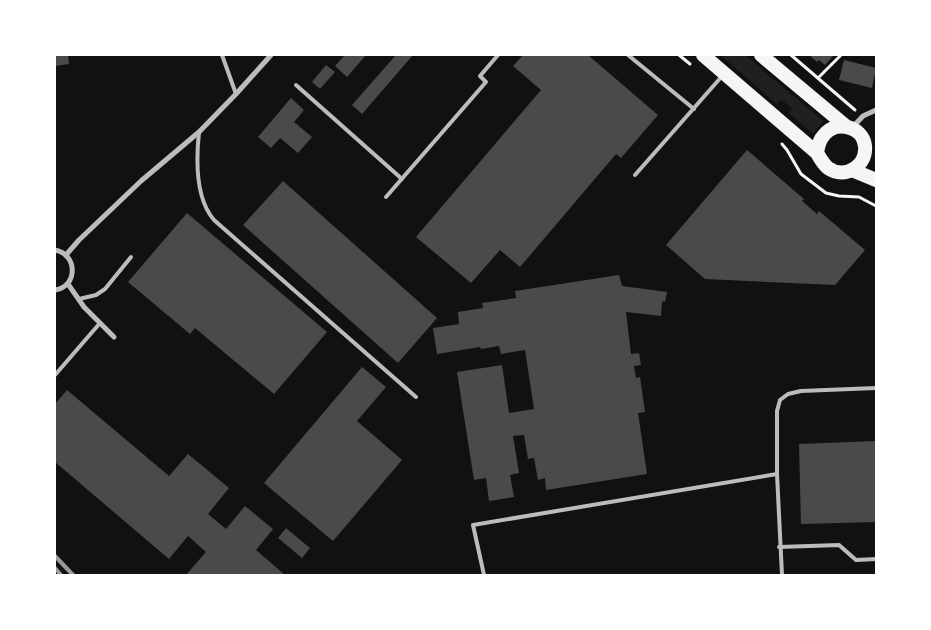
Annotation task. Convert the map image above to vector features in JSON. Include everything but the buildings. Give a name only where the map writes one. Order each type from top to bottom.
[{"type":"highway","points":[[703,55],[817,153],[823,164],[829,169],[841,173],[858,166],[865,153],[865,145],[858,133],[849,128],[761,55]]},
{"type":"highway","points":[[817,153],[825,133],[831,128],[839,126],[849,128]]},
{"type":"highway","points":[[865,145],[876,155]]},
{"type":"highway","points":[[852,170],[876,180]]},
{"type":"street","points":[[66,255],[140,180],[198,132],[271,55]]},
{"type":"street","points":[[849,128],[863,116],[876,110]]},
{"type":"street","points":[[55,250],[66,255],[72,264],[73,272],[68,284],[59,290],[55,290]]},
{"type":"street","points":[[68,284],[84,307],[114,337]]},
{"type":"lane","points":[[222,55],[236,94]]},
{"type":"lane","points":[[386,197],[486,82],[480,76],[498,55]]},
{"type":"lane","points":[[628,55],[694,109]]},
{"type":"lane","points":[[635,175],[725,74]]},
{"type":"lane","points":[[296,86],[402,178]]},
{"type":"lane","points":[[198,132],[197,172],[203,199],[209,214],[221,227],[416,397]]},
{"type":"lane","points":[[79,299],[96,295],[105,289],[131,257]]},
{"type":"lane","points":[[55,375],[100,322]]},
{"type":"lane","points":[[782,575],[776,474],[777,411],[780,400],[788,394],[802,390],[876,388]]},
{"type":"lane","points":[[484,575],[473,525],[776,474]]},
{"type":"lane","points":[[779,546],[839,545],[856,560],[876,559]]},
{"type":"path","points":[[680,55],[693,67]]},
{"type":"path","points":[[791,55],[863,116]]},
{"type":"path","points":[[818,78],[841,55]]},
{"type":"path","points":[[781,144],[787,150],[801,174],[826,192],[839,196],[859,198],[875,204]]},
{"type":"shaded area","points":[[720,55],[745,55],[823,121],[813,134],[789,113],[792,109],[781,99],[777,104]]},
{"type":"railway","points":[[55,556],[73,575]]},
{"type":"railway","points":[[55,568],[61,575]]}]
